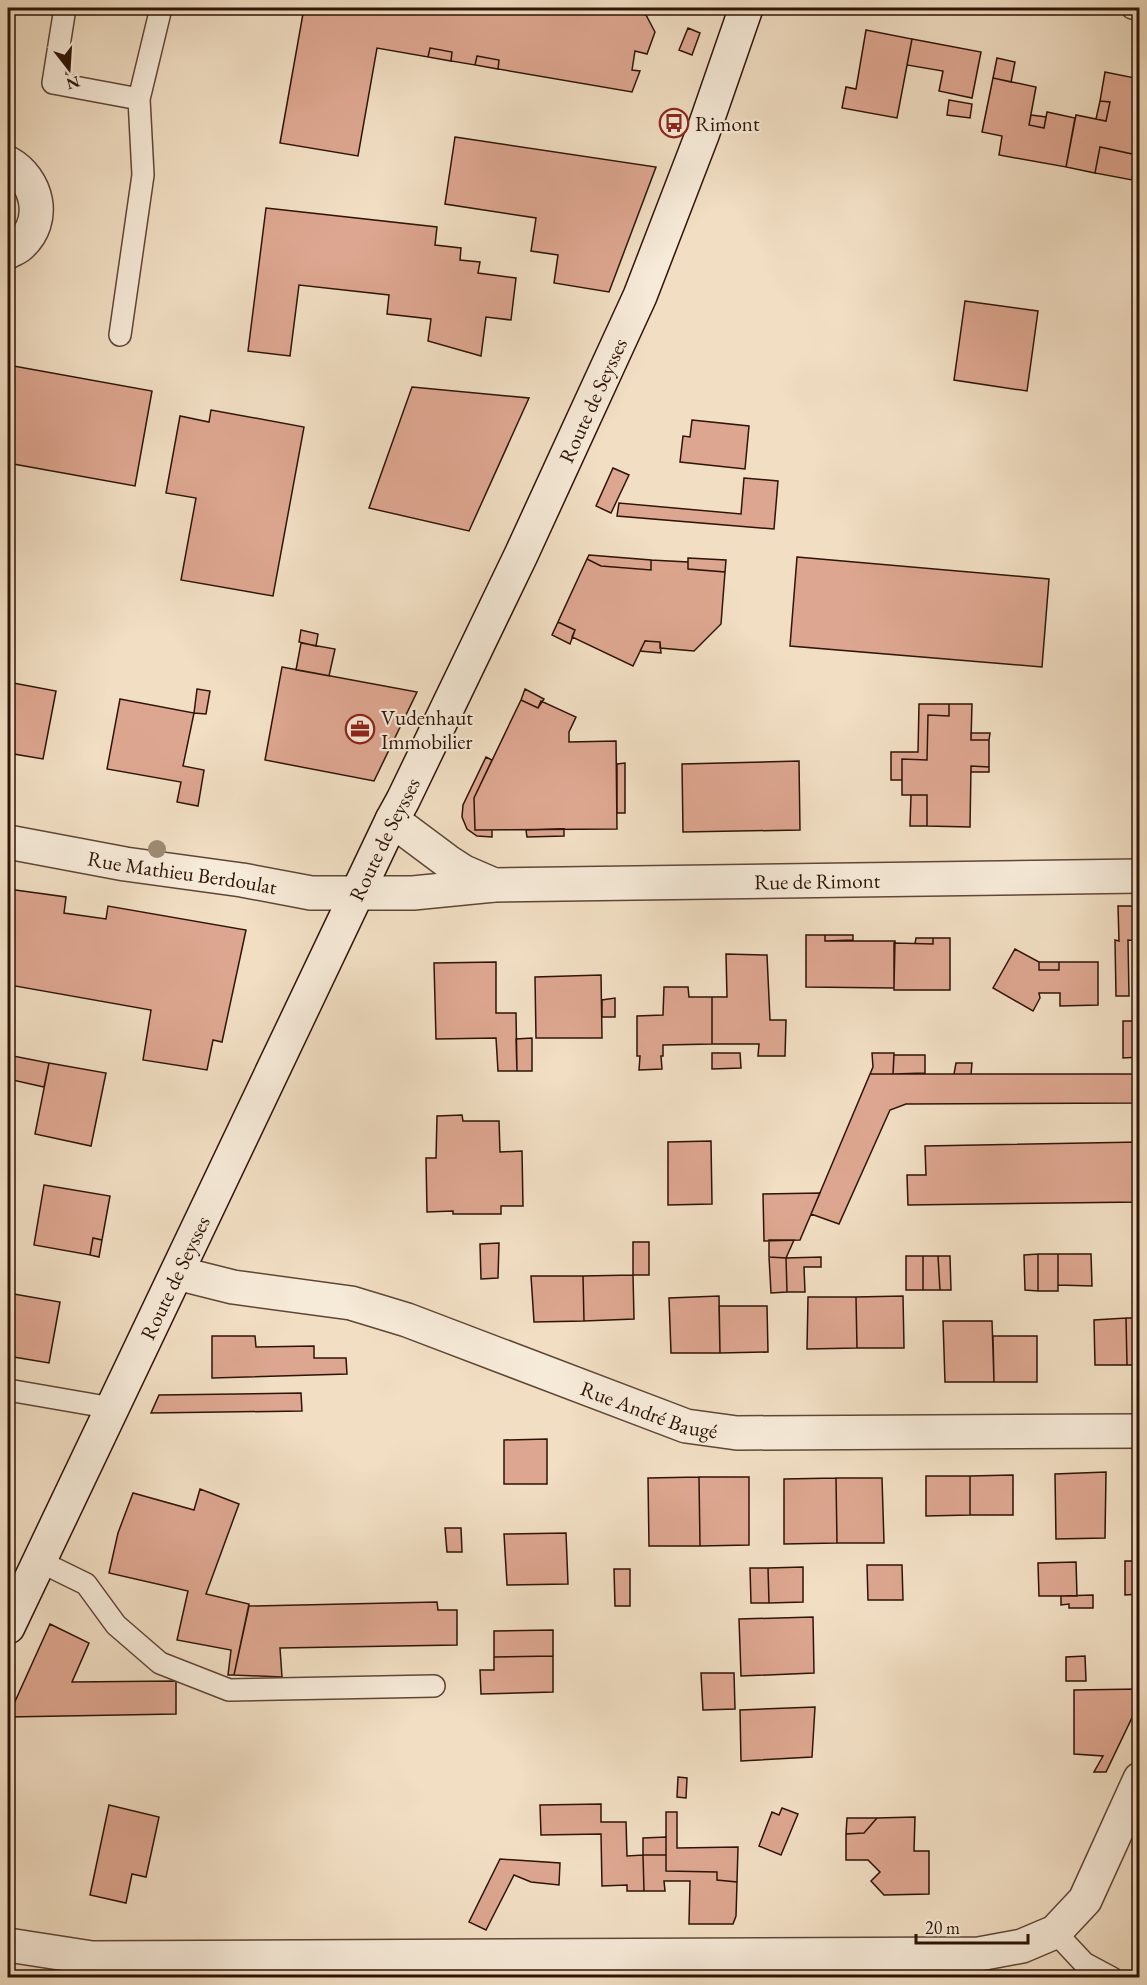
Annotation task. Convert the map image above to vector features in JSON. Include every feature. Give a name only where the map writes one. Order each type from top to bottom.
[{"type":"street","name":"Route de Seysses","points":[[8,1627],[357,893],[521,555],[640,296],[702,135],[746,8]]},
{"type":"street","points":[[8,163],[19,169],[32,186],[37,207],[32,228],[20,244],[8,252]]},
{"type":"street","name":"Rue de Rimont","points":[[392,820],[464,872],[494,885]]},
{"type":"street","name":"Rue Mathieu Berdoulat","points":[[8,842],[125,864],[242,880],[311,893],[357,893]]},
{"type":"street","name":"Rue de Rimont","points":[[357,893],[413,892],[494,885],[1140,876]]},
{"type":"street","name":"Rue André Baugé","points":[[177,1273],[233,1287],[351,1303],[407,1320],[686,1426],[737,1433],[1140,1431]]},
{"type":"street","points":[[8,1945],[92,1958],[732,1967],[979,1954],[1022,1946],[1055,1932],[1084,1900],[1140,1779]]},
{"type":"lane","points":[[65,8],[53,83],[139,99]]},
{"type":"lane","points":[[120,335],[143,175],[139,99],[161,8]]},
{"type":"lane","points":[[1132,8],[1140,9]]},
{"type":"lane","points":[[8,1390],[112,1408]]},
{"type":"lane","points":[[39,1561],[86,1584],[116,1624],[160,1663],[229,1690],[434,1686]]},
{"type":"lane","points":[[1055,1932],[1084,1963],[1112,1977]]},
{"type":"building","points":[[304,8],[605,8],[646,15],[655,32],[647,54],[635,51],[632,70],[640,71],[632,92],[498,69],[499,60],[477,56],[475,65],[451,61],[452,52],[430,48],[428,57],[377,48],[358,156],[280,143]]},
{"type":"building","points":[[688,28],[700,33],[692,55],[679,50]]},
{"type":"building","points":[[866,30],[912,39],[897,118],[842,108],[846,87],[856,89]]},
{"type":"building","points":[[912,39],[981,52],[972,98],[939,91],[943,71],[907,65]]},
{"type":"building","points":[[430,48],[452,52],[451,61],[428,57]]},
{"type":"building","points":[[477,56],[499,60],[498,69],[475,65]]},
{"type":"building","points":[[997,58],[1015,62],[1011,82],[993,78]]},
{"type":"building","points":[[1105,72],[1140,79],[1140,140],[1137,155],[1100,147],[1095,173],[1066,167],[1076,115],[1106,121],[1110,102],[1100,101]]},
{"type":"building","points":[[993,78],[1036,87],[1029,125],[1044,128],[1047,112],[1075,118],[1066,167],[999,155],[1002,136],[982,132]]},
{"type":"building","points":[[949,100],[972,104],[970,118],[947,115]]},
{"type":"building","points":[[1100,101],[1110,102],[1106,121],[1096,119]]},
{"type":"building","points":[[1031,115],[1046,117],[1044,128],[1029,125]]},
{"type":"building","points":[[455,137],[656,167],[609,292],[554,283],[558,255],[531,251],[536,218],[445,204]]},
{"type":"building","points":[[1100,147],[1137,155],[1132,180],[1095,173]]},
{"type":"building","points":[[266,208],[437,227],[435,245],[461,248],[460,260],[480,262],[478,273],[516,278],[511,320],[486,317],[481,356],[428,341],[431,319],[387,314],[389,295],[299,285],[290,356],[248,351]]},
{"type":"building","points":[[965,301],[1038,311],[1027,391],[954,380]]},
{"type":"building","points":[[8,365],[152,391],[135,486],[8,463]]},
{"type":"building","points":[[412,387],[529,398],[469,531],[369,508]]},
{"type":"building","points":[[211,410],[304,427],[273,596],[181,580],[196,498],[166,493],[180,416],[209,422]]},
{"type":"building","points":[[692,420],[749,426],[745,469],[680,462],[683,436],[690,437]]},
{"type":"building","points":[[613,468],[629,475],[611,513],[596,506]]},
{"type":"building","points":[[744,478],[778,481],[774,529],[617,516],[619,503],[741,514]]},
{"type":"building","points":[[589,555],[651,560],[651,570],[601,566],[587,559]]},
{"type":"building","points":[[797,557],[1049,579],[1042,667],[790,646]]},
{"type":"building","points":[[688,558],[726,560],[725,572],[688,569]]},
{"type":"building","points":[[587,559],[601,566],[651,570],[651,560],[688,562],[688,569],[725,572],[721,624],[694,651],[660,648],[660,642],[645,641],[633,666],[572,637],[575,630],[558,622]]},
{"type":"building","points":[[558,622],[575,630],[570,644],[552,635]]},
{"type":"building","points":[[301,630],[318,634],[316,646],[299,642]]},
{"type":"building","points":[[645,641],[660,642],[661,653],[640,651]]},
{"type":"building","points":[[301,643],[335,649],[329,676],[296,670]]},
{"type":"building","points":[[282,667],[417,692],[374,781],[265,760]]},
{"type":"building","points":[[8,682],[56,691],[43,759],[8,753]]},
{"type":"building","points":[[197,689],[210,691],[206,714],[194,713]]},
{"type":"building","points":[[525,689],[544,699],[538,708],[521,700]]},
{"type":"building","points":[[120,699],[194,713],[183,766],[204,770],[198,806],[177,802],[181,782],[107,769]]},
{"type":"building","points":[[521,700],[538,708],[541,701],[576,717],[569,732],[569,742],[616,741],[617,829],[475,830],[474,798]]},
{"type":"building","points":[[919,704],[949,704],[949,716],[928,715],[927,760],[902,759],[902,780],[891,780],[891,752],[918,752]]},
{"type":"building","points":[[949,704],[972,704],[971,740],[989,740],[989,767],[971,766],[970,827],[927,826],[927,795],[902,795],[902,759],[927,760],[928,715],[949,716]]},
{"type":"building","points":[[971,733],[990,733],[989,740],[971,740]]},
{"type":"building","points":[[486,757],[492,760],[474,798],[475,830],[492,830],[492,837],[477,836],[467,829],[462,817],[463,805]]},
{"type":"building","points":[[799,761],[800,830],[683,832],[682,764]]},
{"type":"building","points":[[625,763],[625,813],[617,813],[617,764]]},
{"type":"building","points":[[971,766],[989,767],[989,772],[971,772]]},
{"type":"building","points":[[911,795],[927,795],[927,826],[910,826]]},
{"type":"building","points":[[564,829],[564,836],[527,837],[526,830]]},
{"type":"building","points":[[8,889],[66,897],[64,913],[106,919],[108,906],[246,930],[222,1042],[213,1040],[207,1070],[143,1060],[151,1010],[10,985],[8,998]]},
{"type":"building","points":[[1118,906],[1140,906],[1140,941],[1128,940],[1129,996],[1116,996],[1115,940],[1119,941]]},
{"type":"building","points":[[806,935],[825,935],[825,941],[895,941],[894,988],[806,987]]},
{"type":"building","points":[[825,935],[853,935],[853,940],[825,941]]},
{"type":"building","points":[[916,938],[933,938],[933,944],[915,944]]},
{"type":"building","points":[[933,938],[950,938],[950,990],[894,990],[894,943],[933,944]]},
{"type":"building","points":[[1015,949],[1039,962],[1039,970],[1059,970],[1059,962],[1098,962],[1098,1005],[1060,1006],[1060,993],[1039,993],[1040,998],[1033,1011],[993,988]]},
{"type":"building","points":[[726,954],[767,955],[770,1020],[786,1020],[785,1056],[758,1056],[759,1044],[712,1044],[712,997],[727,997]]},
{"type":"building","points":[[496,962],[496,1013],[516,1013],[517,1071],[498,1071],[496,1038],[436,1039],[434,963]]},
{"type":"building","points":[[1039,962],[1059,962],[1059,970],[1039,970]]},
{"type":"building","points":[[601,975],[602,1038],[536,1038],[535,977]]},
{"type":"building","points":[[664,987],[688,987],[689,997],[712,997],[712,1044],[663,1045],[662,1069],[639,1070],[637,1016],[663,1015]]},
{"type":"building","points":[[615,998],[615,1017],[602,1017],[602,1000]]},
{"type":"building","points":[[1123,1021],[1140,1021],[1140,1057],[1123,1058]]},
{"type":"building","points":[[532,1038],[532,1071],[517,1071],[516,1039]]},
{"type":"building","points":[[712,1053],[740,1053],[741,1068],[712,1069]]},
{"type":"building","points":[[872,1053],[894,1053],[893,1074],[870,1074],[873,1067]]},
{"type":"building","points":[[8,1055],[49,1063],[44,1087],[8,1079]]},
{"type":"building","points":[[894,1055],[925,1055],[925,1073],[893,1074]]},
{"type":"building","points":[[49,1063],[106,1073],[91,1146],[35,1134]]},
{"type":"building","points":[[956,1063],[972,1063],[971,1074],[954,1074]]},
{"type":"building","points":[[870,1074],[1140,1074],[1140,1103],[906,1104],[890,1110],[839,1224],[811,1214]]},
{"type":"building","points":[[462,1115],[463,1121],[499,1121],[500,1152],[522,1151],[523,1206],[501,1206],[501,1214],[427,1212],[426,1158],[436,1158],[437,1116]]},
{"type":"building","points":[[711,1141],[712,1204],[668,1205],[668,1142]]},
{"type":"building","points":[[1140,1142],[1140,1202],[908,1205],[907,1175],[926,1175],[925,1146]]},
{"type":"building","points":[[44,1185],[110,1196],[102,1240],[93,1238],[90,1255],[34,1245]]},
{"type":"building","points":[[820,1193],[800,1240],[764,1241],[763,1194]]},
{"type":"building","points":[[93,1238],[102,1240],[99,1257],[90,1255]]},
{"type":"building","points":[[769,1240],[794,1240],[786,1258],[769,1257]]},
{"type":"building","points":[[633,1242],[649,1242],[649,1275],[633,1275]]},
{"type":"building","points":[[499,1243],[498,1278],[481,1279],[480,1244]]},
{"type":"building","points":[[1038,1254],[1038,1291],[1025,1290],[1024,1255]]},
{"type":"building","points":[[1038,1254],[1058,1254],[1058,1291],[1038,1291]]},
{"type":"building","points":[[1058,1254],[1091,1254],[1092,1286],[1058,1285]]},
{"type":"building","points":[[906,1256],[923,1256],[923,1290],[906,1290]]},
{"type":"building","points":[[923,1256],[938,1256],[940,1290],[923,1290]]},
{"type":"building","points":[[938,1256],[950,1256],[951,1290],[940,1290]]},
{"type":"building","points":[[769,1257],[786,1258],[787,1292],[771,1293]]},
{"type":"building","points":[[821,1257],[821,1267],[804,1267],[805,1292],[787,1292],[786,1258]]},
{"type":"building","points":[[633,1275],[634,1319],[584,1321],[583,1276]]},
{"type":"building","points":[[531,1276],[583,1276],[584,1321],[534,1322]]},
{"type":"building","points":[[8,1293],[60,1302],[49,1363],[8,1356]]},
{"type":"building","points":[[719,1296],[720,1353],[671,1353],[669,1298]]},
{"type":"building","points":[[903,1296],[904,1348],[857,1348],[856,1297]]},
{"type":"building","points":[[808,1297],[856,1297],[857,1348],[807,1349]]},
{"type":"building","points":[[719,1306],[767,1306],[768,1352],[720,1353]]},
{"type":"building","points":[[1126,1318],[1133,1318],[1133,1326],[1140,1326],[1140,1365],[1127,1365]]},
{"type":"building","points":[[1126,1318],[1127,1365],[1095,1365],[1094,1320]]},
{"type":"building","points":[[943,1321],[992,1321],[994,1382],[945,1382]]},
{"type":"building","points":[[212,1336],[255,1336],[256,1347],[314,1346],[314,1358],[346,1358],[347,1374],[212,1378]]},
{"type":"building","points":[[993,1336],[1037,1336],[1037,1382],[994,1382]]},
{"type":"building","points":[[301,1393],[302,1411],[151,1413],[159,1395]]},
{"type":"building","points":[[547,1439],[547,1484],[504,1484],[504,1440]]},
{"type":"building","points":[[1106,1472],[1105,1538],[1056,1539],[1055,1474]]},
{"type":"building","points":[[1013,1475],[1013,1515],[970,1515],[970,1476]]},
{"type":"building","points":[[926,1476],[970,1476],[970,1515],[926,1516]]},
{"type":"building","points":[[699,1477],[749,1477],[749,1545],[700,1546]]},
{"type":"building","points":[[699,1477],[700,1546],[649,1546],[648,1478]]},
{"type":"building","points":[[836,1478],[837,1543],[784,1544],[784,1479]]},
{"type":"building","points":[[836,1478],[882,1478],[884,1543],[837,1543]]},
{"type":"building","points":[[200,1489],[239,1504],[206,1594],[249,1604],[234,1675],[228,1675],[231,1650],[177,1640],[188,1591],[109,1573],[118,1533],[133,1493],[194,1510]]},
{"type":"building","points":[[445,1528],[461,1528],[462,1552],[447,1552]]},
{"type":"building","points":[[566,1533],[568,1584],[507,1585],[504,1534]]},
{"type":"building","points":[[1125,1561],[1140,1561],[1140,1594],[1125,1595]]},
{"type":"building","points":[[1076,1562],[1077,1596],[1039,1596],[1038,1563]]},
{"type":"building","points":[[867,1565],[902,1565],[903,1600],[868,1600]]},
{"type":"building","points":[[803,1567],[803,1602],[769,1603],[768,1568]]},
{"type":"building","points":[[750,1568],[768,1568],[769,1603],[751,1603]]},
{"type":"building","points":[[614,1569],[630,1569],[630,1606],[615,1606]]},
{"type":"building","points":[[1093,1595],[1093,1608],[1069,1608],[1069,1604],[1061,1605],[1061,1596]]},
{"type":"building","points":[[437,1602],[438,1610],[457,1610],[457,1645],[280,1648],[282,1677],[234,1675],[249,1606]]},
{"type":"building","points":[[813,1617],[814,1673],[741,1676],[739,1619]]},
{"type":"building","points":[[50,1624],[89,1643],[72,1682],[176,1681],[176,1714],[8,1717]]},
{"type":"building","points":[[553,1630],[553,1656],[494,1657],[494,1631]]},
{"type":"building","points":[[1140,1631],[1140,1650],[1133,1647]]},
{"type":"building","points":[[553,1656],[553,1692],[481,1694],[480,1670],[494,1670],[494,1657]]},
{"type":"building","points":[[1085,1656],[1086,1681],[1066,1681],[1066,1657]]},
{"type":"building","points":[[701,1673],[734,1673],[735,1709],[703,1710]]},
{"type":"building","points":[[1140,1689],[1140,1701],[1106,1772],[1094,1772],[1103,1756],[1074,1754],[1074,1690]]},
{"type":"building","points":[[815,1707],[812,1757],[741,1761],[740,1710]]},
{"type":"building","points":[[678,1777],[687,1778],[686,1798],[677,1797]]},
{"type":"building","points":[[601,1804],[601,1822],[626,1822],[627,1856],[643,1855],[644,1891],[627,1891],[627,1885],[602,1886],[601,1834],[541,1835],[540,1805]]},
{"type":"building","points":[[109,1805],[159,1817],[146,1877],[132,1874],[126,1903],[90,1895]]},
{"type":"building","points":[[782,1808],[798,1814],[781,1855],[759,1846],[772,1812],[779,1815]]},
{"type":"building","points":[[666,1812],[677,1812],[677,1848],[738,1847],[737,1882],[717,1880],[717,1872],[666,1871]]},
{"type":"building","points":[[915,1817],[914,1851],[929,1851],[929,1894],[884,1895],[871,1881],[880,1872],[868,1860],[846,1860],[846,1834],[864,1833],[877,1818]]},
{"type":"building","points":[[847,1818],[877,1818],[864,1833],[846,1834]]},
{"type":"building","points":[[666,1837],[666,1855],[643,1855],[643,1838]]},
{"type":"building","points":[[643,1855],[666,1855],[666,1871],[717,1872],[717,1880],[737,1882],[736,1916],[733,1924],[689,1924],[690,1881],[664,1881],[665,1891],[644,1891]]},
{"type":"building","points":[[500,1859],[560,1863],[559,1885],[531,1882],[514,1875],[486,1930],[469,1922]]},
{"type":"place","name":"Rimont","points":[[674,123]]},
{"type":"place","name":"Vudenhaut Immobilier","points":[[360,729]]}]
